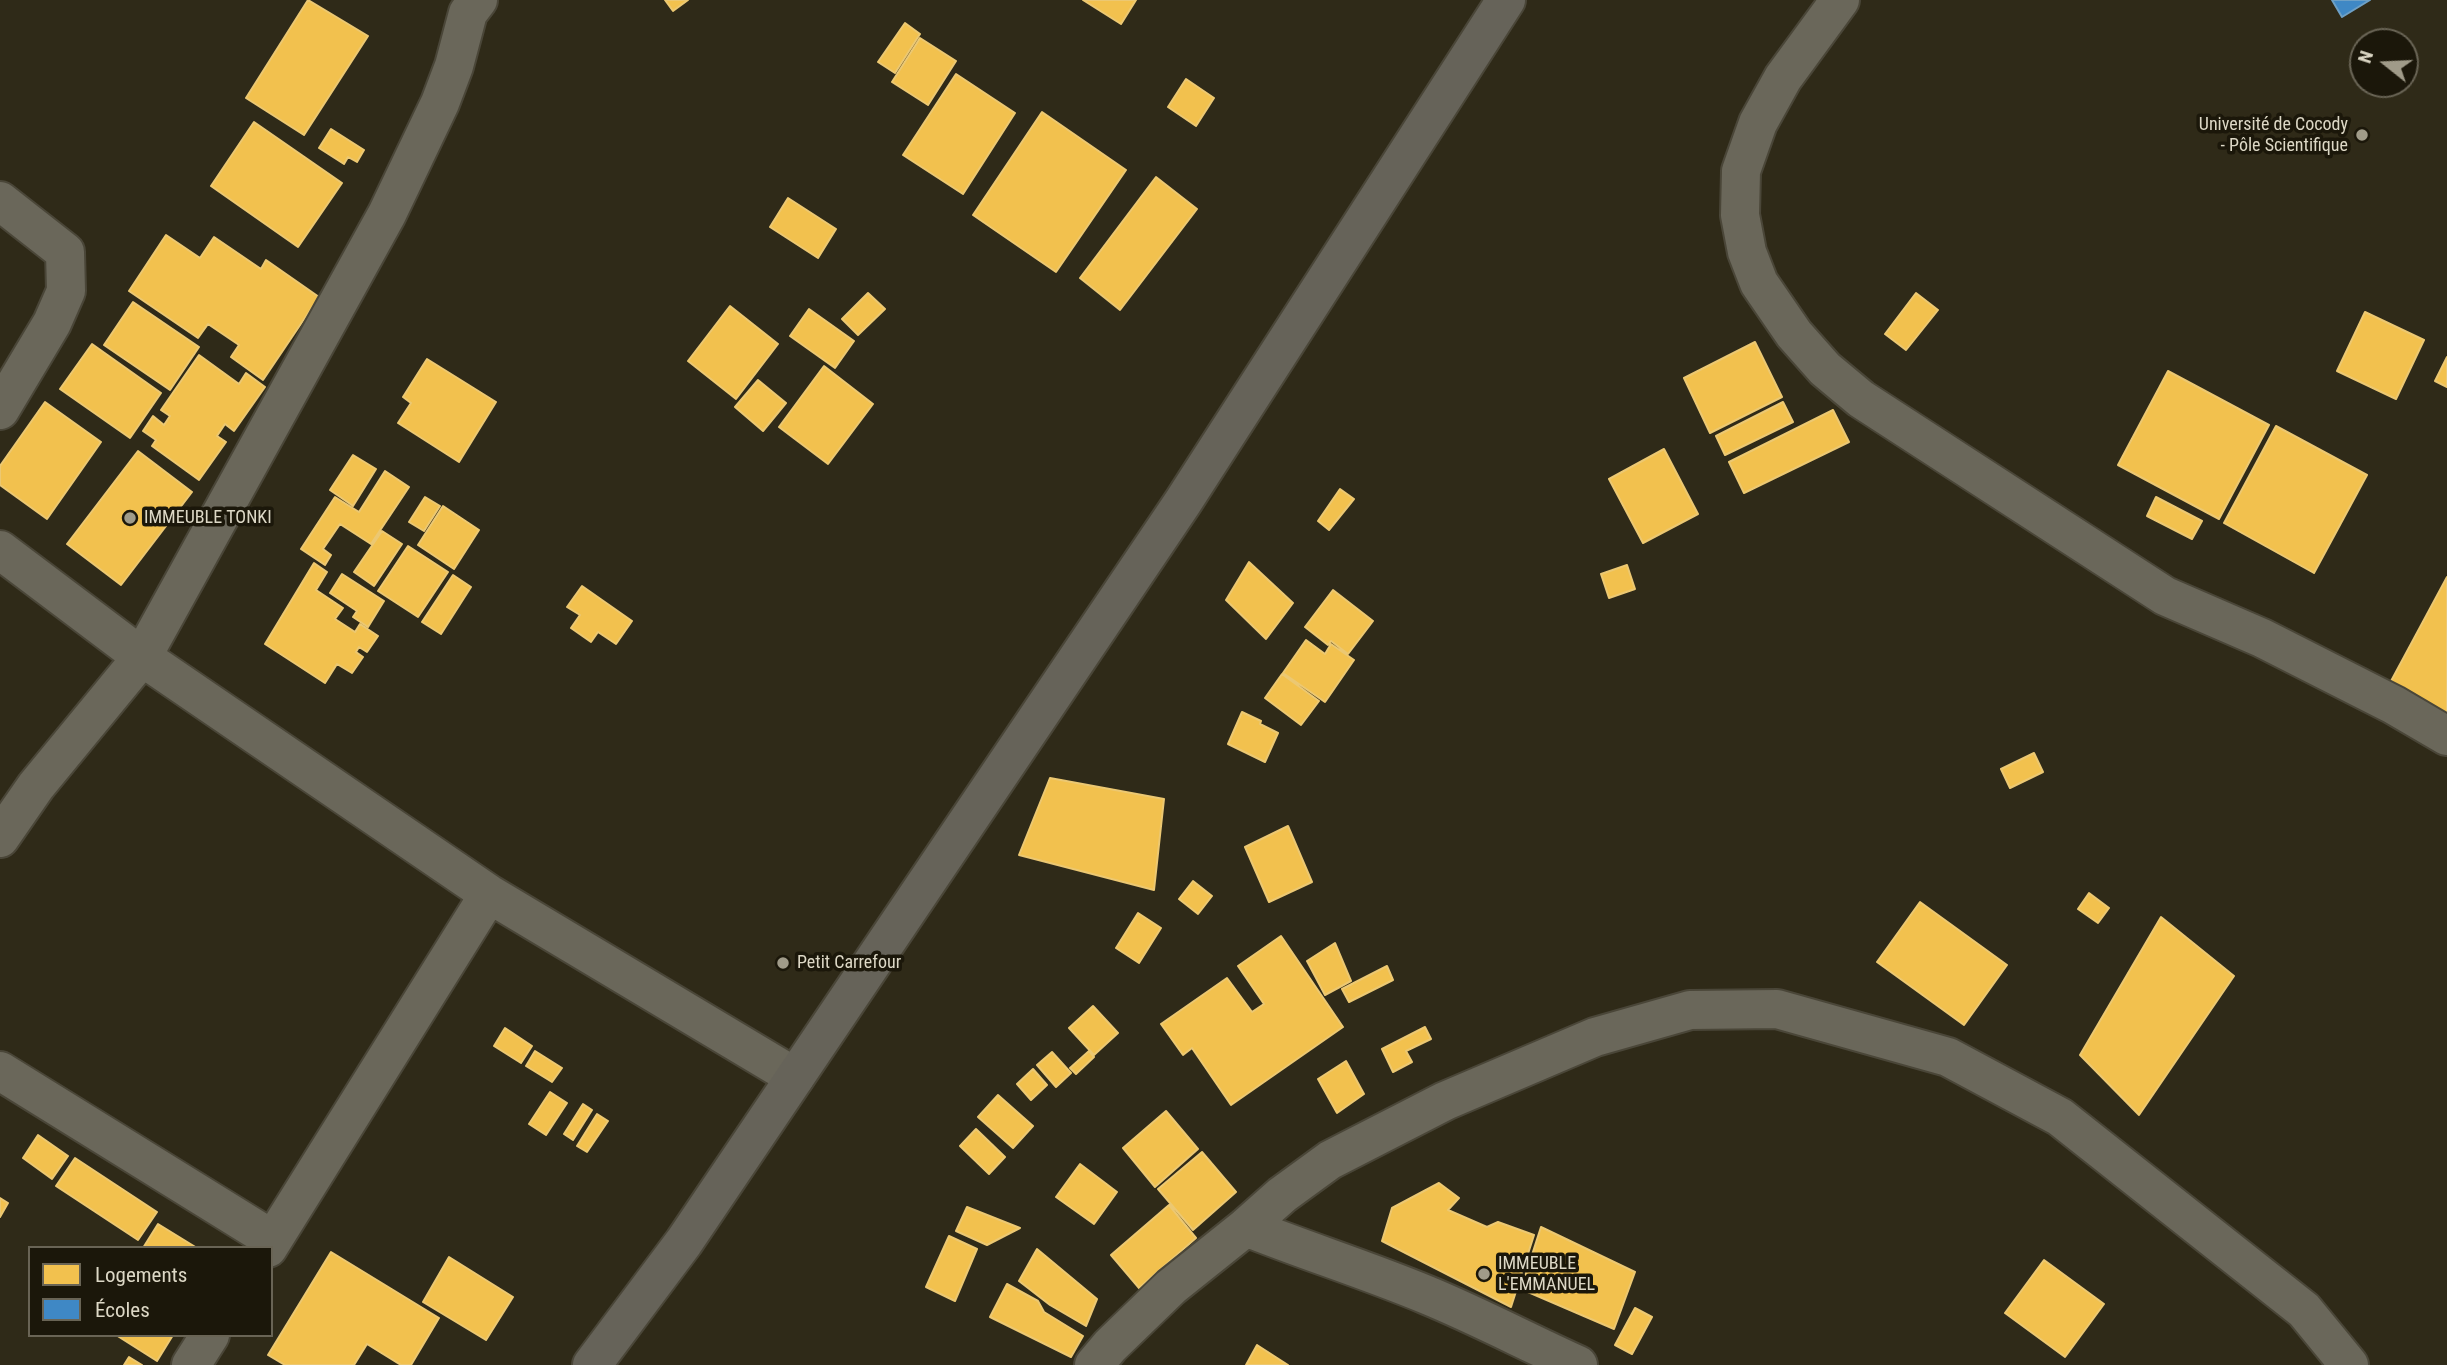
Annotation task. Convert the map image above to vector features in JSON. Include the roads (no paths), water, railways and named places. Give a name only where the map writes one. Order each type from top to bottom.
[{"type":"main road","points":[[592,1365],[684,1242],[1183,502],[1506,0]]},
{"type":"street","points":[[0,838],[36,786],[142,657],[387,214],[440,103],[454,66],[468,13],[478,0]]},
{"type":"street","points":[[1840,0],[1783,78],[1758,123],[1741,171],[1740,215],[1747,252],[1759,283],[1794,334],[1825,369],[1861,400],[2165,596],[2298,656],[2395,705],[2447,736]]},
{"type":"street","points":[[0,201],[65,252],[66,291],[52,323],[0,410]]},
{"type":"street","points":[[0,550],[142,657],[489,894],[795,1077]]},
{"type":"street","points":[[0,1071],[270,1244],[489,894]]},
{"type":"street","points":[[1094,1365],[1171,1287],[1282,1195],[1329,1160],[1445,1101],[1595,1037],[1690,1010],[1777,1009],[1948,1057],[2060,1117],[2304,1310],[2349,1365]]},
{"type":"street","points":[[1246,1227],[1429,1296],[1535,1357],[1578,1365]]},
{"type":"street","points":[[191,1365],[209,1337]]},
{"type":"place","name":"Université de Cocody - Pôle Scientifique","points":[[2362,135]]},
{"type":"place","name":"IMMEUBLE TONKI","points":[[130,518]]},
{"type":"place","name":"Petit Carrefour","points":[[783,963]]},
{"type":"place","name":"IMMEUBLE L'EMMANUEL","points":[[1484,1274]]}]
